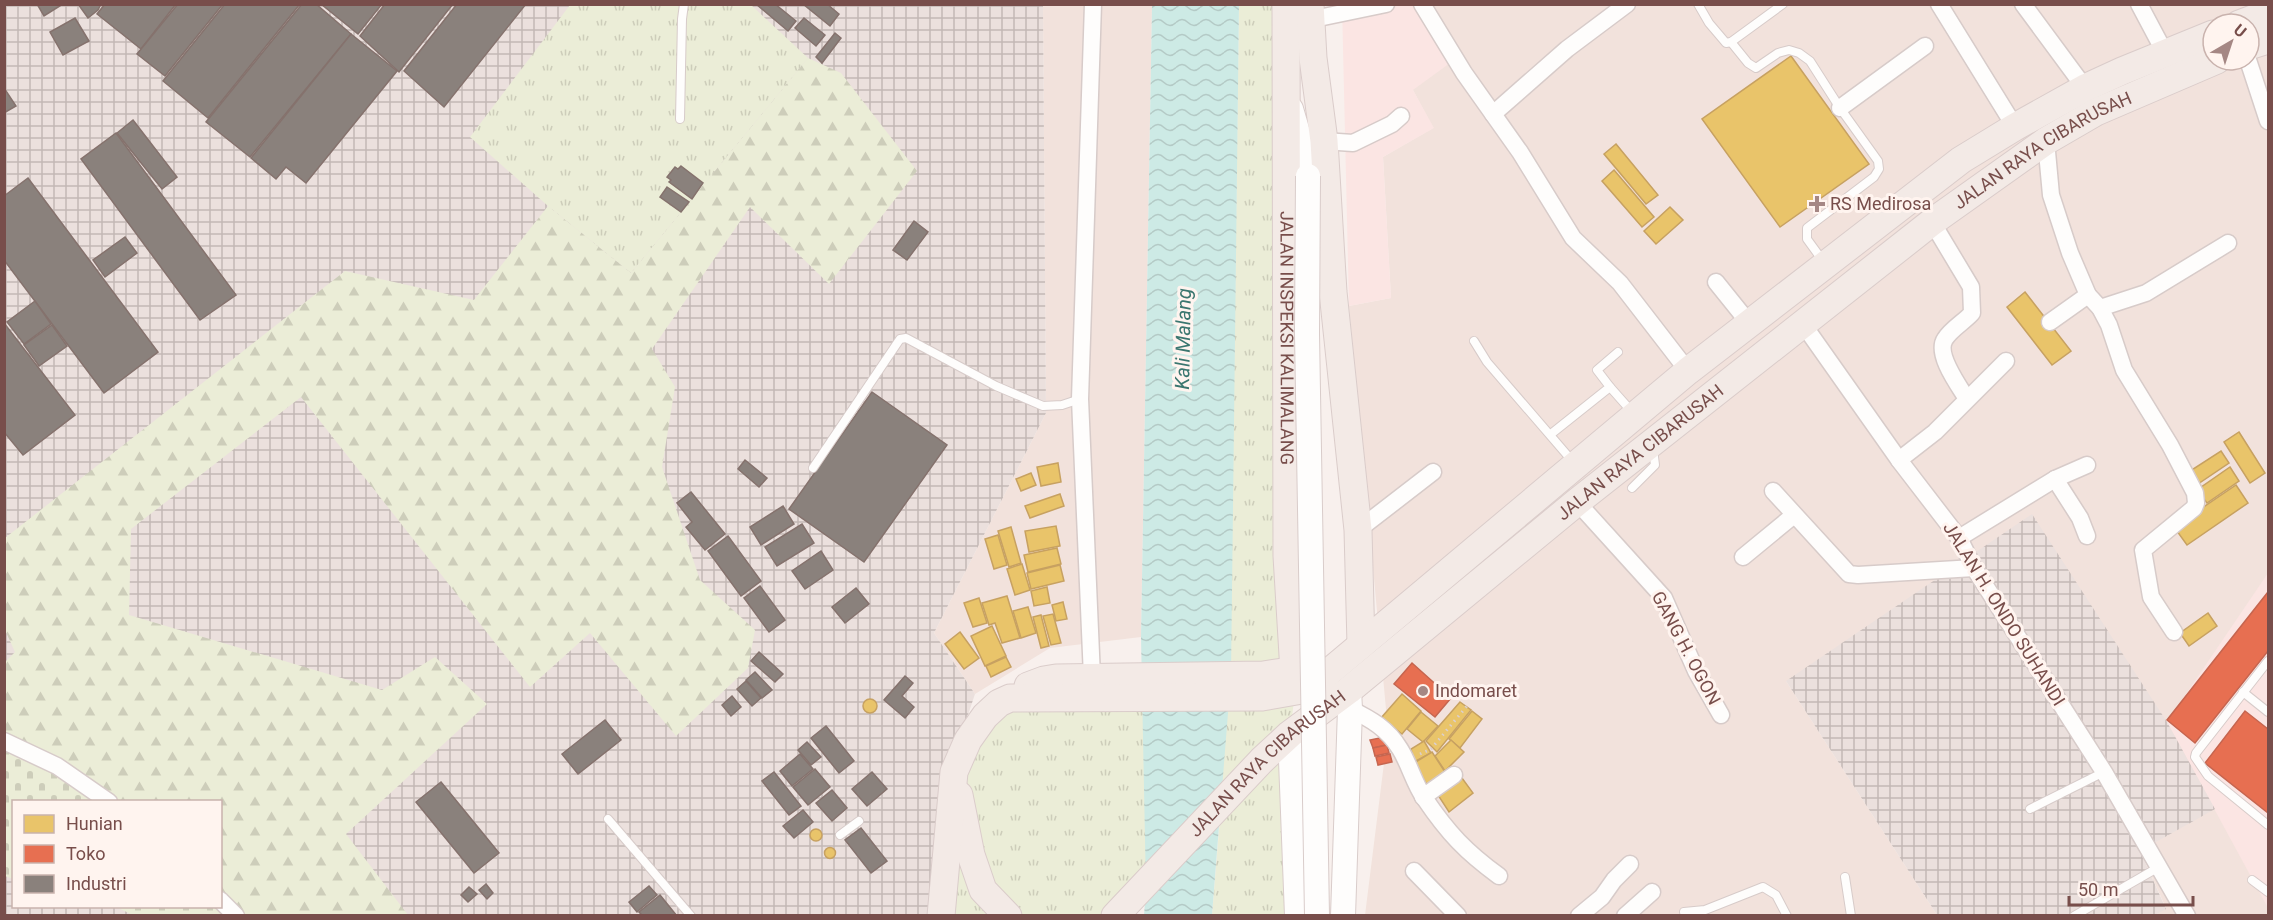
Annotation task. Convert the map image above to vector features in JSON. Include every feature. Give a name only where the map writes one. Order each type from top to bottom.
[{"type":"main road","name":"JALAN INSPEKSI KALIMALANG","points":[[1294,672],[1287,556],[1287,93],[1298,13]]},
{"type":"main road","points":[[1298,13],[1319,102],[1324,141],[1333,292],[1358,530],[1352,652]]},
{"type":"main road","name":"JALAN RAYA CIBARUSAH","points":[[1010,698],[1127,687],[1263,686],[1302,690],[1323,677],[1688,371],[1961,160],[2085,88],[2201,39]]},
{"type":"main road","name":"JALAN RAYA CIBARUSAH","points":[[1115,915],[1262,760],[1290,734],[1349,700],[1577,502],[1932,222],[2046,141],[2096,112],[2201,67]]},
{"type":"main road","points":[[1287,93],[1308,171]]},
{"type":"main road","points":[[1304,914],[1308,171],[1319,102]]},
{"type":"main road","name":"JALAN RAYA CIBARUSAH","points":[[1263,686],[1294,672],[1336,663],[1352,652]]},
{"type":"main road","name":"JALAN RAYA CIBARUSAH","points":[[941,915],[948,816],[954,771],[968,740],[985,716],[999,703],[1032,684],[1044,680],[1092,677],[1127,687]]},
{"type":"main road","points":[[1304,914],[1343,915],[1349,700]]},
{"type":"main road","points":[[1290,734],[1304,914]]},
{"type":"main road","points":[[954,771],[969,846],[983,890],[1008,915]]},
{"type":"street","points":[[1092,677],[1080,399],[1093,4]]},
{"type":"street","points":[[1298,13],[1386,4]]},
{"type":"street","points":[[1422,4],[1464,73],[1520,152],[1573,238],[1620,283],[1688,371]]},
{"type":"street","points":[[1493,114],[1567,49],[1627,4]]},
{"type":"street","points":[[1939,4],[2015,127]]},
{"type":"street","points":[[2023,4],[2085,88]]},
{"type":"street","points":[[2139,4],[2165,53]]},
{"type":"street","points":[[1840,108],[1925,46]]},
{"type":"street","points":[[2252,72],[2268,122]]},
{"type":"street","points":[[1324,141],[1353,143],[1392,124],[1401,116]]},
{"type":"street","points":[[2046,141],[2050,195],[2070,253],[2088,295],[2100,308],[2109,325],[2124,370],[2170,445],[2194,493],[2196,503],[2194,508],[2143,550],[2151,597],[2174,632]]},
{"type":"street","points":[[1932,222],[1971,287],[1972,313],[1946,337],[1941,352],[1967,399]]},
{"type":"street","points":[[2100,308],[2146,293],[2228,243]]},
{"type":"street","points":[[1716,282],[1749,323]]},
{"type":"street","points":[[2050,322],[2088,295]]},
{"type":"street","name":"JALAN H. ONDO SUHANDI","points":[[1803,324],[1899,460],[1959,538],[1974,568],[2104,772],[2187,915]]},
{"type":"street","points":[[1899,460],[1935,432],[2006,361]]},
{"type":"street","points":[[1959,538],[2055,479],[2087,465]]},
{"type":"street","points":[[1358,530],[1433,472]]},
{"type":"street","points":[[2055,479],[2074,508],[2087,536]]},
{"type":"street","points":[[1773,491],[1849,574],[1974,568]]},
{"type":"street","name":"GANG H. OGON","points":[[1577,502],[1664,598],[1696,671],[1721,715]]},
{"type":"street","points":[[1743,557],[1794,515]]},
{"type":"street","points":[[1349,700],[1385,730],[1401,750],[1423,797],[1468,854],[1499,876]]},
{"type":"street","points":[[4,741],[57,766],[108,800]]},
{"type":"street","points":[[1423,797],[1454,775]]},
{"type":"street","points":[[1579,915],[1602,897],[1614,880],[1630,864]]},
{"type":"street","points":[[1414,871],[1458,915]]},
{"type":"street","points":[[1625,915],[1652,892]]},
{"type":"street","points":[[222,902],[236,915]]},
{"type":"lane","points":[[680,119],[684,4]]},
{"type":"lane","points":[[1698,4],[1698,8],[1726,43],[1731,42],[1783,4]]},
{"type":"lane","points":[[1731,42],[1748,63],[1756,68],[1778,53],[1790,50],[1810,61],[1878,161],[1879,169],[1874,177],[1807,228],[1807,239],[1826,264]]},
{"type":"lane","points":[[813,468],[900,339],[906,339],[996,387],[1043,406],[1062,405],[1080,399]]},
{"type":"lane","points":[[1474,341],[1487,362],[1551,434],[1576,466]]},
{"type":"lane","points":[[1618,352],[1597,370],[1635,416]]},
{"type":"lane","points":[[1551,434],[1610,387]]},
{"type":"lane","points":[[1632,488],[1655,465],[1653,443]]},
{"type":"lane","points":[[2268,661],[2195,757],[2215,782],[2268,825]]},
{"type":"lane","points":[[2243,692],[2268,712]]},
{"type":"lane","points":[[2030,809],[2104,772]]},
{"type":"lane","points":[[608,819],[691,915]]},
{"type":"lane","points":[[840,835],[859,821]]},
{"type":"lane","points":[[2074,915],[2159,867]]},
{"type":"lane","points":[[1845,878],[1850,915]]},
{"type":"lane","points":[[2252,880],[2268,892]]},
{"type":"lane","points":[[1684,912],[1706,913],[1763,887],[1776,895],[1787,915]]},
{"type":"path","points":[[1405,762],[1431,749],[1467,706]]},
{"type":"shaded area","points":[[5,5],[1043,5],[1046,413],[934,633],[975,694],[946,781],[938,915],[5,916]]},
{"type":"shaded area","points":[[1043,5],[1152,5],[1141,637],[1050,648],[975,694],[934,633],[1046,413]]},
{"type":"shaded area","points":[[1342,5],[1416,5],[1457,58],[1413,90],[1434,128],[1383,157],[1391,298],[1349,306]]},
{"type":"shaded area","points":[[1416,5],[2268,5],[2268,915],[2155,915],[2166,908],[2140,851],[2214,808],[1786,681],[1937,915],[1365,915],[1388,731],[1349,306],[1391,298],[1383,157],[1433,128],[1413,90]]},
{"type":"shaded area","points":[[2032,514],[2167,722],[2215,809],[2140,851],[2166,909],[2155,915],[1937,915],[1786,681]]},
{"type":"shaded area","points":[[2268,573],[2268,908],[2167,722]]},
{"type":"green space","points":[[570,5],[751,5],[808,58],[631,273],[548,206],[470,137]]},
{"type":"green space","points":[[1239,5],[1285,5],[1295,692],[1290,734],[1297,915],[1212,915],[1221,806],[1115,915],[941,916],[950,800],[985,716],[1228,675]]},
{"type":"green space","points":[[808,58],[841,73],[917,171],[829,284],[750,207],[652,349],[675,387],[662,467],[700,580],[755,630],[748,668],[676,736],[590,633],[530,687],[301,397],[131,529],[129,615],[382,690],[435,657],[487,704],[346,834],[408,915],[235,915],[222,902],[222,800],[111,800],[5,739],[5,662],[15,652],[5,630],[5,538],[345,271],[474,300],[548,206],[631,273]]},
{"type":"green space","points":[[4,750],[111,800],[12,800],[12,879],[5,876]]},
{"type":"green space","points":[[222,907],[235,915],[133,915],[118,908]]},
{"type":"water","name":"Kali Malang","points":[[1152,5],[1239,5],[1231,675],[1212,915],[1144,915],[1146,890],[1141,637]]},
{"type":"building: Hunian","points":[[1791,56],[1869,164],[1780,227],[1702,119]]},
{"type":"building: Hunian","points":[[1616,144],[1658,195],[1646,204],[1604,154]]},
{"type":"building: Hunian","points":[[1614,170],[1654,217],[1642,227],[1602,181]]},
{"type":"building: Hunian","points":[[1670,207],[1683,220],[1656,244],[1644,231]]},
{"type":"building: Hunian","points":[[2025,292],[2071,351],[2052,365],[2007,307]]},
{"type":"building: Hunian","points":[[2239,432],[2265,473],[2250,483],[2224,442]]},
{"type":"building: Hunian","points":[[2221,451],[2229,463],[2195,486],[2187,473]]},
{"type":"building: Hunian","points":[[1058,463],[1061,482],[1041,486],[1037,467]]},
{"type":"building: Hunian","points":[[2230,467],[2239,481],[2207,503],[2197,490]]},
{"type":"building: Hunian","points":[[1031,473],[1036,485],[1021,491],[1016,479]]},
{"type":"building: Hunian","points":[[2236,485],[2248,503],[2187,545],[2174,527]]},
{"type":"building: Hunian","points":[[1060,494],[1064,506],[1030,518],[1025,506]]},
{"type":"building: Hunian","points":[[1056,526],[1060,546],[1029,552],[1025,531]]},
{"type":"building: Hunian","points":[[1011,527],[1021,563],[1009,567],[998,531]]},
{"type":"building: Hunian","points":[[998,535],[1007,565],[994,569],[985,539]]},
{"type":"building: Hunian","points":[[1057,548],[1061,564],[1028,572],[1024,555]]},
{"type":"building: Hunian","points":[[1022,564],[1030,590],[1015,595],[1007,569]]},
{"type":"building: Hunian","points":[[1060,565],[1064,581],[1031,589],[1027,573]]},
{"type":"building: Hunian","points":[[1047,587],[1050,603],[1034,606],[1031,591]]},
{"type":"building: Hunian","points":[[1007,596],[1020,638],[1002,643],[995,623],[989,625],[982,603]]},
{"type":"building: Hunian","points":[[979,598],[987,623],[973,627],[964,603]]},
{"type":"building: Hunian","points":[[1063,602],[1067,619],[1056,621],[1052,605]]},
{"type":"building: Hunian","points":[[1028,607],[1036,633],[1021,638],[1013,611]]},
{"type":"building: Hunian","points":[[2208,613],[2217,626],[2189,646],[2180,633]]},
{"type":"building: Hunian","points":[[1053,614],[1061,643],[1051,645],[1043,616]]},
{"type":"building: Hunian","points":[[1041,615],[1049,646],[1041,648],[1033,617]]},
{"type":"building: Hunian","points":[[992,626],[1006,656],[985,666],[971,636]]},
{"type":"building: Hunian","points":[[960,632],[979,658],[964,669],[945,644]]},
{"type":"building: Hunian","points":[[1006,657],[1011,667],[991,677],[986,666]]},
{"type":"building: Hunian","points":[[1402,694],[1421,711],[1402,734],[1381,718]]},
{"type":"building: Hunian","points":[[870,699],[875,701],[877,706],[875,711],[870,713],[865,711],[863,706],[865,701]]},
{"type":"building: Hunian","points":[[1460,702],[1471,710],[1437,752],[1426,741]]},
{"type":"building: Hunian","points":[[1472,711],[1482,719],[1460,748],[1449,739]]},
{"type":"building: Hunian","points":[[1421,712],[1438,726],[1423,742],[1407,729]]},
{"type":"building: Hunian","points":[[1451,740],[1464,752],[1445,771],[1435,756]]},
{"type":"building: Hunian","points":[[1424,741],[1431,753],[1414,762],[1411,749]]},
{"type":"building: Hunian","points":[[1432,752],[1445,772],[1427,785],[1414,763]]},
{"type":"building: Hunian","points":[[1459,774],[1473,793],[1449,812],[1436,792]]},
{"type":"building: Hunian","points":[[818,829],[822,835],[818,841],[814,841],[810,833]]},
{"type":"building: Hunian","points":[[830,847],[836,853],[830,859],[824,853]]},
{"type":"building: Toko","points":[[2268,592],[2268,651],[2195,743],[2167,720]]},
{"type":"building: Toko","name":"Indomaret","points":[[1412,663],[1451,698],[1435,717],[1394,684]]},
{"type":"building: Toko","points":[[2245,711],[2268,729],[2268,813],[2205,763]]},
{"type":"building: Toko","points":[[1384,737],[1387,745],[1373,748],[1370,740]]},
{"type":"building: Toko","points":[[1387,745],[1389,753],[1375,756],[1373,748]]},
{"type":"building: Toko","points":[[1390,754],[1392,762],[1378,765],[1376,757]]},
{"type":"building: Industri","points":[[37,4],[63,4],[44,16]]},
{"type":"building: Industri","points":[[78,4],[101,4],[98,10],[88,18]]},
{"type":"building: Industri","points":[[105,4],[176,4],[141,49],[97,14]]},
{"type":"building: Industri","points":[[178,4],[223,4],[165,76],[137,54]]},
{"type":"building: Industri","points":[[225,4],[300,4],[208,118],[163,81]]},
{"type":"building: Industri","points":[[302,4],[316,4],[351,34],[250,157],[206,122]]},
{"type":"building: Industri","points":[[321,4],[382,4],[358,34]]},
{"type":"building: Industri","points":[[385,4],[453,4],[399,72],[360,36]]},
{"type":"building: Industri","points":[[457,4],[526,4],[444,107],[404,71]]},
{"type":"building: Industri","points":[[756,4],[775,4],[796,21],[788,31]]},
{"type":"building: Industri","points":[[803,4],[827,4],[839,14],[830,26]]},
{"type":"building: Industri","points":[[75,18],[89,41],[63,55],[50,32]]},
{"type":"building: Industri","points":[[804,18],[825,35],[816,46],[795,28]]},
{"type":"building: Industri","points":[[835,33],[841,38],[822,63],[816,57]]},
{"type":"building: Industri","points":[[351,34],[397,71],[306,183],[286,167],[276,179],[251,158]]},
{"type":"building: Industri","points":[[4,88],[16,106],[4,113]]},
{"type":"building: Industri","points":[[133,120],[177,177],[162,189],[117,133]]},
{"type":"building: Industri","points":[[116,133],[236,295],[200,320],[81,159]]},
{"type":"building: Industri","points":[[681,166],[703,183],[692,199],[669,182],[671,180],[667,177],[675,167],[678,169]]},
{"type":"building: Industri","points":[[28,178],[158,352],[104,393],[4,260],[4,196]]},
{"type":"building: Industri","points":[[667,187],[689,202],[681,212],[660,197]]},
{"type":"building: Industri","points":[[914,221],[928,232],[907,260],[893,250]]},
{"type":"building: Industri","points":[[125,237],[137,253],[105,277],[93,260]]},
{"type":"building: Industri","points":[[35,301],[51,324],[24,344],[7,322]]},
{"type":"building: Industri","points":[[4,323],[75,415],[23,455],[4,432]]},
{"type":"building: Industri","points":[[52,325],[67,346],[39,366],[24,345]]},
{"type":"building: Industri","points":[[872,392],[947,445],[864,562],[789,509]]},
{"type":"building: Industri","points":[[745,460],[767,478],[759,487],[738,469]]},
{"type":"building: Industri","points":[[691,492],[725,534],[705,550],[686,527],[692,522],[677,503]]},
{"type":"building: Industri","points":[[783,506],[794,524],[761,545],[750,527]]},
{"type":"building: Industri","points":[[802,524],[814,543],[777,566],[765,547]]},
{"type":"building: Industri","points":[[728,536],[761,581],[741,596],[708,551]]},
{"type":"building: Industri","points":[[821,551],[833,570],[805,589],[792,571]]},
{"type":"building: Industri","points":[[760,586],[785,620],[769,632],[744,598]]},
{"type":"building: Industri","points":[[856,588],[869,604],[845,623],[832,607]]},
{"type":"building: Industri","points":[[759,652],[783,674],[775,682],[751,661]]},
{"type":"building: Industri","points":[[755,672],[772,690],[762,698],[746,680]]},
{"type":"building: Industri","points":[[905,676],[913,683],[902,696],[914,707],[905,718],[884,700]]},
{"type":"building: Industri","points":[[746,681],[761,698],[752,706],[737,689]]},
{"type":"building: Industri","points":[[732,696],[741,707],[731,716],[722,705]]},
{"type":"building: Industri","points":[[605,720],[621,740],[578,774],[562,754]]},
{"type":"building: Industri","points":[[826,726],[854,761],[839,773],[811,738]]},
{"type":"building: Industri","points":[[807,742],[821,757],[811,765],[798,750]]},
{"type":"building: Industri","points":[[800,754],[813,769],[792,786],[780,771]]},
{"type":"building: Industri","points":[[815,769],[830,787],[808,805],[793,787]]},
{"type":"building: Industri","points":[[774,772],[801,806],[789,815],[762,781]]},
{"type":"building: Industri","points":[[872,772],[887,789],[867,806],[852,789]]},
{"type":"building: Industri","points":[[441,782],[499,853],[474,873],[416,802]]},
{"type":"building: Industri","points":[[832,790],[847,808],[832,821],[816,803]]},
{"type":"building: Industri","points":[[803,810],[813,822],[794,838],[783,826]]},
{"type":"building: Industri","points":[[861,828],[887,861],[871,873],[845,840]]},
{"type":"building: Industri","points":[[486,884],[493,893],[487,899],[479,890]]},
{"type":"building: Industri","points":[[649,886],[657,895],[637,912],[629,902]]},
{"type":"building: Industri","points":[[469,887],[477,894],[468,902],[461,895]]},
{"type":"building: Industri","points":[[660,895],[677,916],[643,916],[639,912]]},
{"type":"place","name":"RS Medirosa","points":[[1817,204]]},
{"type":"place","name":"Indomaret","points":[[1423,691]]}]
